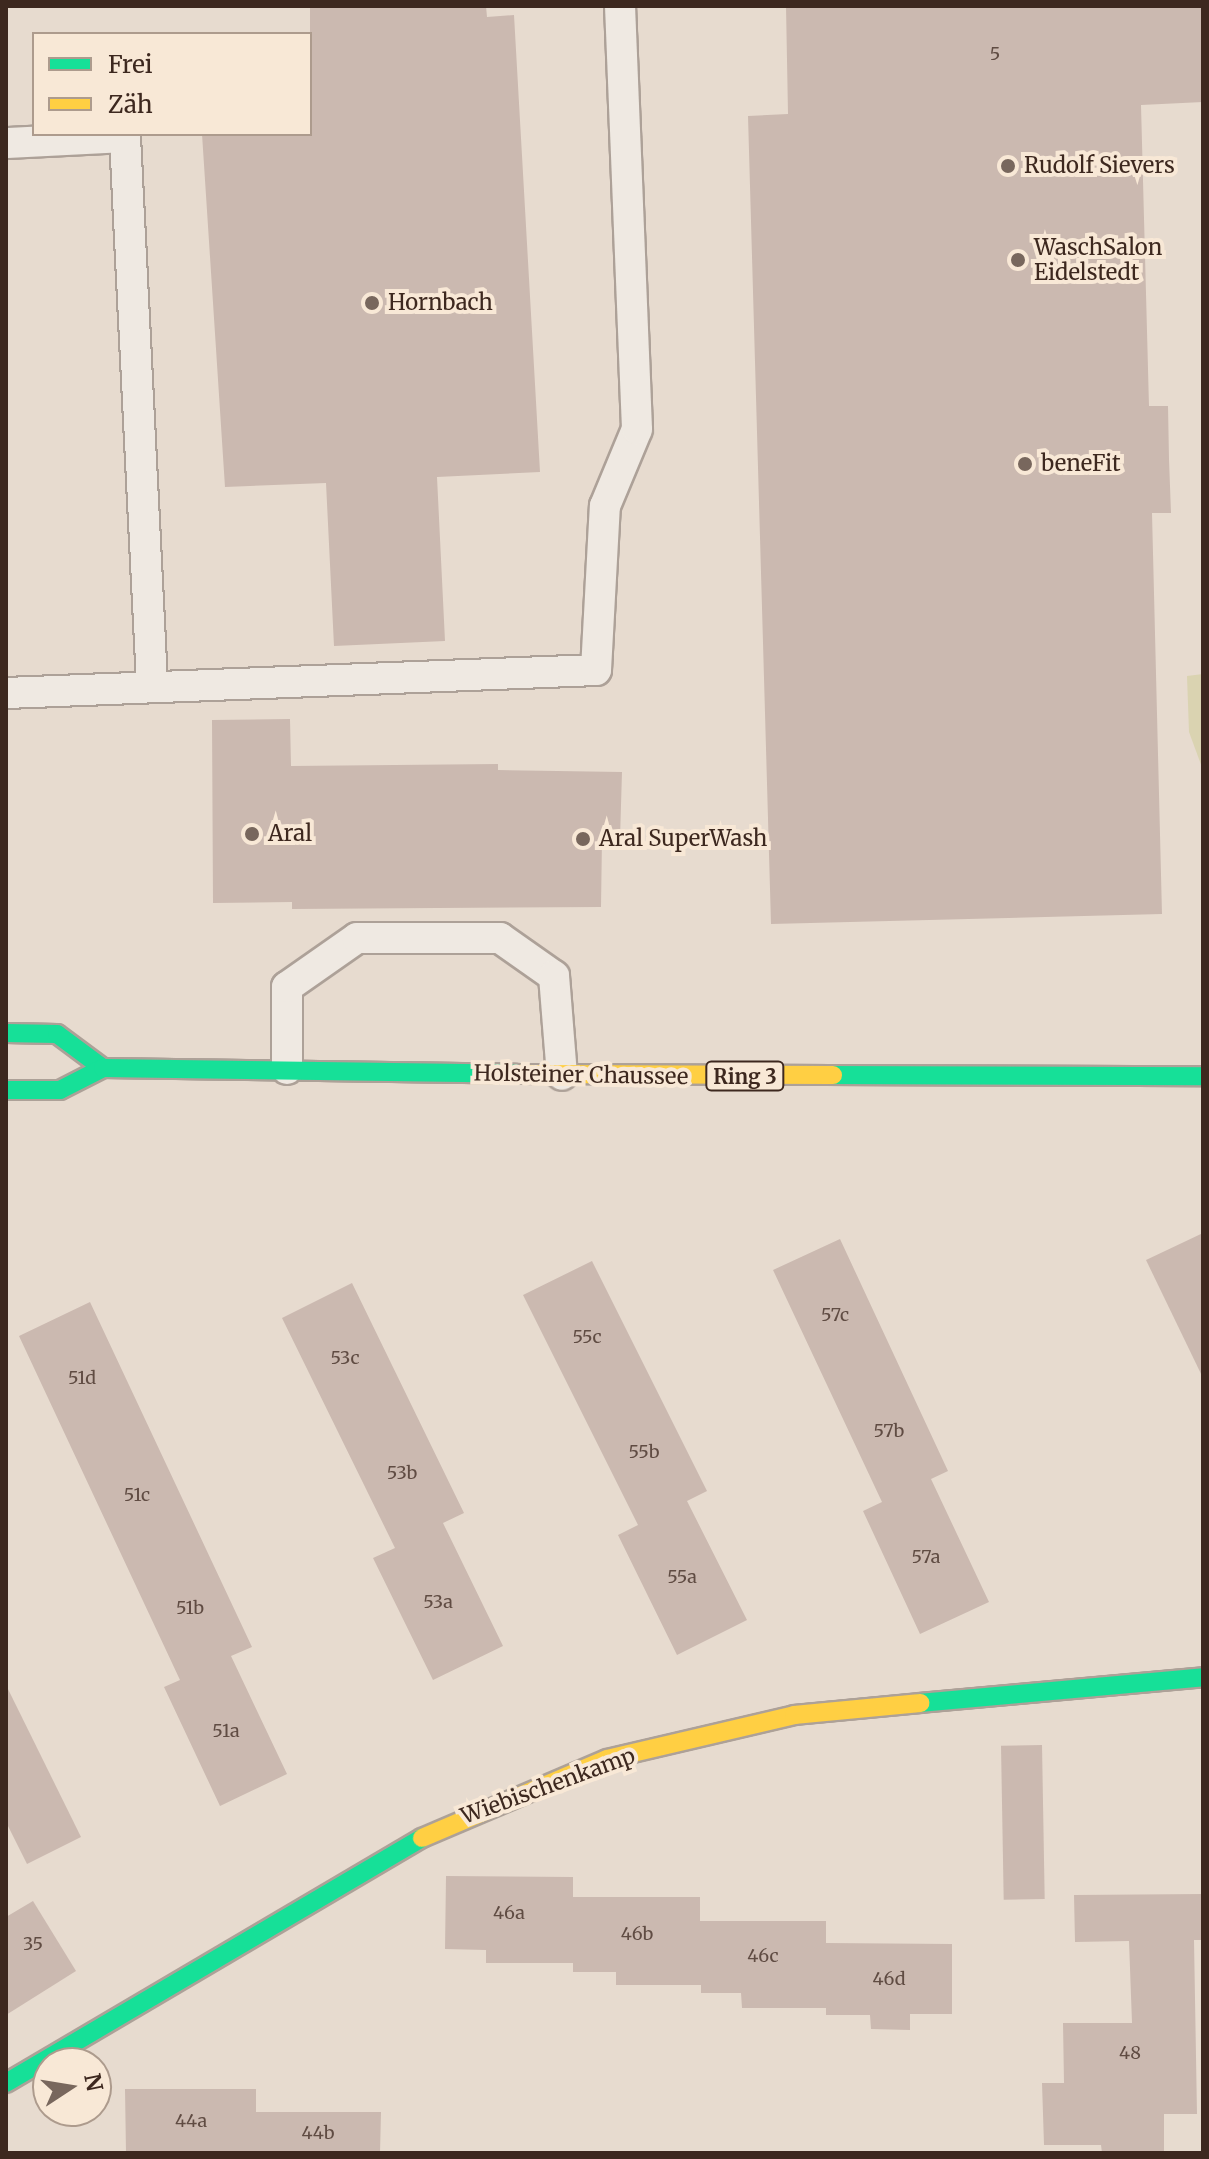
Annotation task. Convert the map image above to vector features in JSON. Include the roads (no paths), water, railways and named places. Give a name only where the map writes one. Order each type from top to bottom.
[{"type":"main road","points":[[6,1033],[57,1034],[103,1068]]},
{"type":"main road","name":"Holsteiner Chaussee","points":[[6,1090],[60,1090],[103,1068],[562,1075],[1203,1076]]},
{"type":"main road","name":"Wiebischenkamp","points":[[6,2083],[442,1826],[607,1759],[794,1715],[1203,1677]]},
{"type":"lane","points":[[6,693],[152,684],[596,670],[605,506],[637,429],[620,6]]},
{"type":"lane","points":[[6,143],[125,137],[152,684]]},
{"type":"lane","points":[[287,1069],[287,987],[357,938],[500,938],[554,976],[562,1075]]},
{"type":"place","name":"Rudolf Sievers","points":[[1008,166]]},
{"type":"place","name":"WaschSalon Eidelstedt","points":[[1018,260]]},
{"type":"place","name":"Hornbach","points":[[372,303]]},
{"type":"place","name":"beneFit","points":[[1025,464]]},
{"type":"place","name":"Aral","points":[[252,834]]},
{"type":"place","name":"Aral SuperWash","points":[[583,839]]}]
